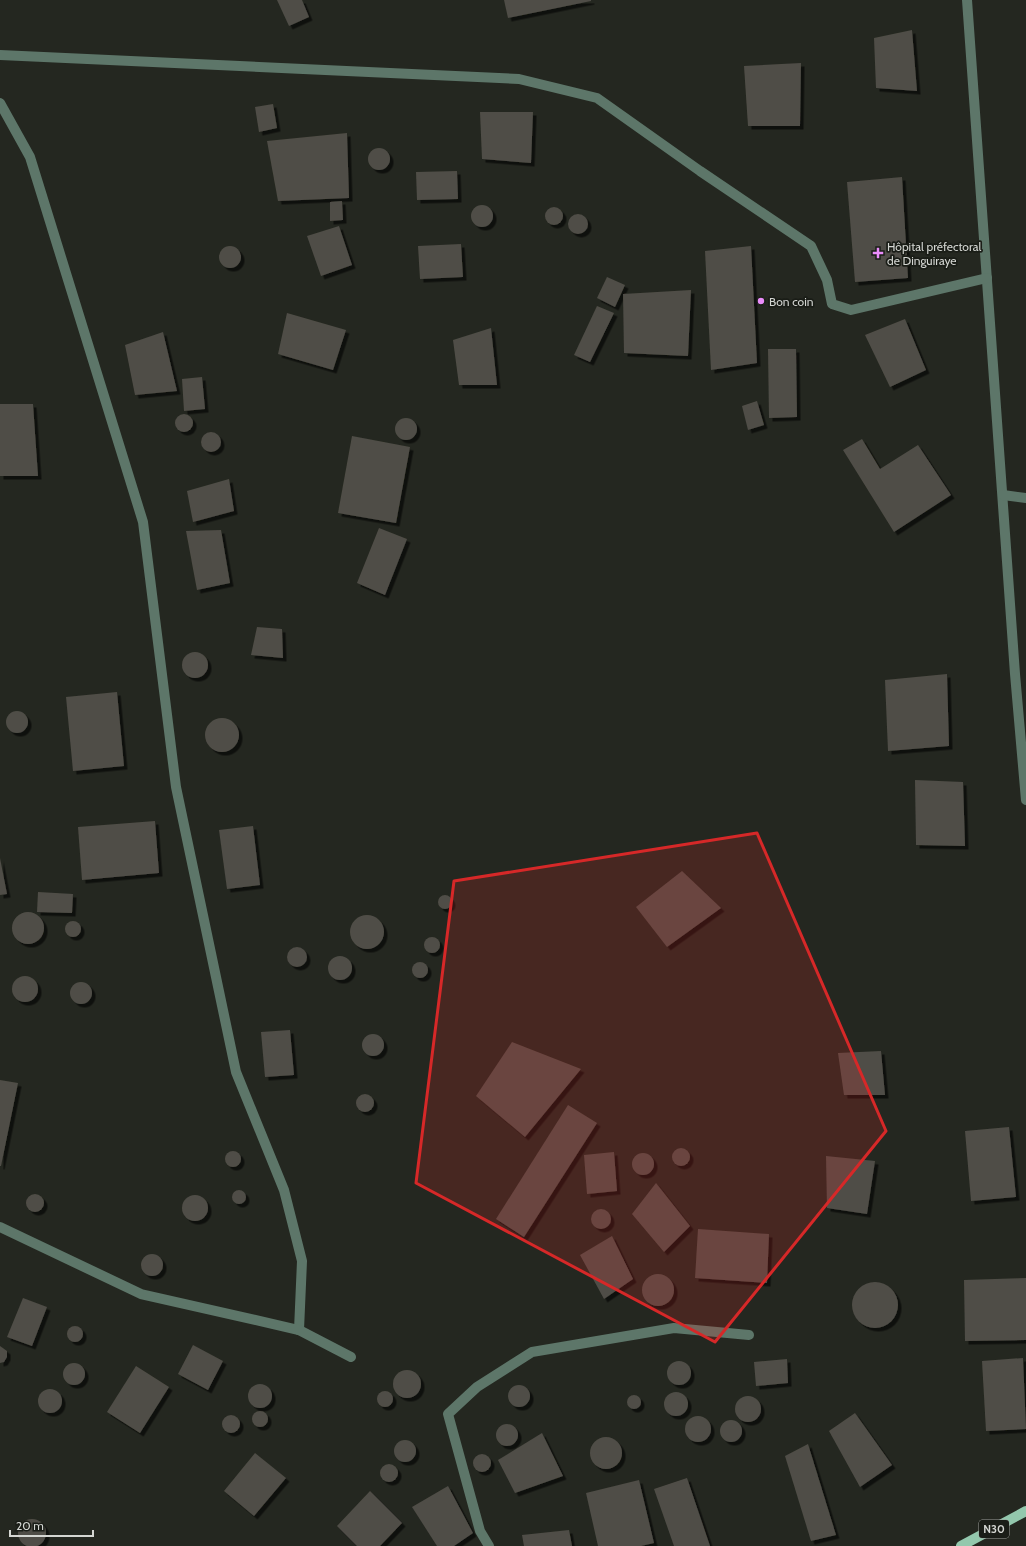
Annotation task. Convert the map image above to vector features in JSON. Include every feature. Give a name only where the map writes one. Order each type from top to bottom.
[{"type":"main road","name":"N30","points":[[961,1546],[1026,1511]]},
{"type":"street","points":[[967,0],[1015,674],[1026,800]]},
{"type":"street","points":[[0,55],[518,79],[597,98],[700,171],[811,246],[827,280],[832,304],[850,310],[987,278]]},
{"type":"street","points":[[0,103],[30,157],[143,522],[176,787],[236,1072],[284,1190],[302,1261],[299,1330]]},
{"type":"street","points":[[1003,494],[1026,498]]},
{"type":"street","points":[[0,1227],[141,1294],[299,1330],[351,1357]]},
{"type":"street","points":[[489,1546],[480,1531],[448,1414],[477,1387],[532,1352],[674,1328],[749,1335]]},
{"type":"highlighted area","points":[[757,833],[886,1131],[715,1342],[416,1183],[454,881]]},
{"type":"building","points":[[277,0],[302,0],[309,17],[289,26]]},
{"type":"building","points":[[504,0],[591,0],[591,1],[508,18]]},
{"type":"building","points":[[912,30],[917,91],[876,88],[874,38]]},
{"type":"building","points":[[801,63],[800,126],[748,126],[744,66]]},
{"type":"building","points":[[273,104],[277,128],[259,132],[255,107]]},
{"type":"building","points":[[480,112],[533,112],[531,163],[482,159]]},
{"type":"building","points":[[347,133],[349,198],[278,201],[267,141]]},
{"type":"building","points":[[379,148],[387,151],[390,159],[387,167],[379,170],[371,167],[368,159],[371,151]]},
{"type":"building","points":[[457,171],[458,199],[417,200],[416,172]]},
{"type":"building","points":[[902,177],[908,278],[855,282],[847,182]]},
{"type":"building","points":[[342,201],[343,220],[330,221],[330,202]]},
{"type":"building","points":[[478,205],[486,205],[493,212],[493,220],[486,227],[478,227],[471,220],[471,212]]},
{"type":"building","points":[[554,207],[560,210],[563,216],[560,222],[554,225],[548,222],[545,216],[548,210]]},
{"type":"building","points":[[578,214],[585,217],[588,224],[585,231],[578,234],[571,231],[568,224],[571,217]]},
{"type":"building","points":[[339,226],[352,265],[321,276],[307,236]]},
{"type":"building","points":[[461,244],[463,277],[420,279],[418,246]]},
{"type":"building","points":[[230,246],[234,247],[240,253],[240,261],[234,267],[230,268],[226,267],[220,261],[219,257],[220,253],[226,247]]},
{"type":"building","points":[[751,246],[757,363],[711,370],[705,251]]},
{"type":"building","points":[[607,277],[625,285],[615,307],[597,298]]},
{"type":"building","points":[[691,290],[688,356],[624,353],[623,294]]},
{"type":"building","points":[[597,306],[614,313],[590,362],[574,355]]},
{"type":"building","points":[[287,313],[346,330],[333,370],[278,354]]},
{"type":"building","points":[[905,319],[926,370],[890,387],[865,335]]},
{"type":"building","points":[[491,328],[497,385],[459,385],[453,340]]},
{"type":"building","points":[[163,332],[177,391],[135,395],[125,345]]},
{"type":"building","points":[[768,349],[796,349],[797,417],[769,418]]},
{"type":"building","points":[[202,377],[205,409],[184,411],[182,379]]},
{"type":"building","points":[[757,401],[764,425],[748,430],[742,406]]},
{"type":"building","points":[[0,404],[33,404],[38,476],[0,476]]},
{"type":"building","points":[[180,414],[188,414],[193,419],[191,430],[188,432],[180,432],[175,427],[175,419]]},
{"type":"building","points":[[406,418],[414,421],[417,429],[414,437],[406,440],[398,437],[395,429],[398,421]]},
{"type":"building","points":[[211,432],[218,435],[221,442],[218,449],[211,452],[204,449],[201,442],[204,435]]},
{"type":"building","points":[[352,436],[410,447],[396,523],[338,513]]},
{"type":"building","points":[[862,439],[880,469],[918,445],[951,495],[894,532],[843,450]]},
{"type":"building","points":[[229,479],[234,511],[193,522],[187,491]]},
{"type":"building","points":[[379,528],[407,539],[385,595],[357,583]]},
{"type":"building","points":[[221,530],[230,583],[197,590],[186,531]]},
{"type":"building","points":[[257,627],[282,629],[283,658],[251,655]]},
{"type":"building","points":[[195,652],[204,656],[208,665],[204,674],[195,678],[186,674],[182,665],[186,656]]},
{"type":"building","points":[[947,674],[949,746],[888,751],[885,680]]},
{"type":"building","points":[[117,692],[124,766],[73,771],[66,697]]},
{"type":"building","points":[[17,711],[25,714],[28,722],[25,730],[17,733],[9,730],[6,722],[9,714]]},
{"type":"building","points":[[219,718],[225,718],[234,723],[238,729],[238,741],[234,747],[225,752],[219,752],[210,747],[205,738],[205,732],[210,723]]},
{"type":"building","points":[[915,780],[963,782],[965,846],[916,845]]},
{"type":"building","points":[[155,821],[159,873],[82,880],[78,827]]},
{"type":"building","points":[[253,826],[260,885],[227,889],[219,830]]},
{"type":"building","points":[[0,858],[7,894],[0,895]]},
{"type":"building","points":[[682,871],[721,908],[667,947],[636,907]]},
{"type":"building","points":[[38,892],[73,894],[72,913],[37,912]]},
{"type":"building","points":[[445,895],[450,897],[452,902],[450,907],[445,909],[440,907],[438,902],[440,897]]},
{"type":"building","points":[[25,912],[31,912],[41,919],[44,928],[43,934],[37,941],[31,944],[25,944],[15,937],[12,931],[12,925],[19,915]]},
{"type":"building","points":[[367,915],[379,920],[384,932],[379,944],[367,949],[355,944],[350,932],[355,920]]},
{"type":"building","points":[[73,921],[80,926],[81,929],[76,936],[73,937],[66,932],[65,929],[70,922]]},
{"type":"building","points":[[429,937],[435,937],[440,942],[438,951],[435,953],[429,953],[424,948],[424,942]]},
{"type":"building","points":[[297,947],[304,950],[307,957],[304,964],[297,967],[290,964],[287,957],[290,950]]},
{"type":"building","points":[[340,956],[345,957],[351,963],[351,973],[345,979],[340,980],[335,979],[329,973],[328,968],[329,963],[335,957]]},
{"type":"building","points":[[420,962],[426,964],[428,970],[426,976],[420,978],[414,976],[412,970],[414,964]]},
{"type":"building","points":[[25,976],[34,980],[38,989],[34,998],[25,1002],[16,998],[12,989],[16,980]]},
{"type":"building","points":[[81,982],[89,985],[92,993],[89,1001],[81,1004],[73,1001],[70,993],[73,985]]},
{"type":"building","points":[[290,1030],[294,1075],[265,1077],[261,1032]]},
{"type":"building","points":[[373,1034],[381,1037],[384,1045],[381,1053],[373,1056],[365,1053],[362,1045],[365,1037]]},
{"type":"building","points":[[512,1042],[581,1069],[525,1137],[476,1096]]},
{"type":"building","points":[[881,1051],[885,1095],[844,1095],[838,1053]]},
{"type":"building","points":[[0,1080],[18,1083],[1,1166],[0,1166]]},
{"type":"building","points":[[365,1094],[371,1097],[374,1103],[371,1109],[365,1112],[359,1109],[356,1103],[359,1097]]},
{"type":"building","points":[[568,1105],[597,1123],[524,1237],[496,1219]]},
{"type":"building","points":[[1009,1127],[1016,1197],[971,1201],[965,1131]]},
{"type":"building","points":[[681,1148],[685,1149],[689,1153],[689,1161],[685,1165],[681,1166],[677,1165],[673,1161],[672,1157],[673,1153],[677,1149]]},
{"type":"building","points":[[230,1151],[236,1151],[241,1156],[239,1165],[236,1167],[230,1167],[225,1162],[225,1156]]},
{"type":"building","points":[[614,1152],[617,1191],[587,1194],[584,1155]]},
{"type":"building","points":[[643,1153],[647,1154],[653,1160],[653,1168],[647,1174],[643,1175],[639,1174],[633,1168],[632,1164],[633,1160],[639,1154]]},
{"type":"building","points":[[826,1156],[875,1161],[867,1214],[827,1208]]},
{"type":"building","points":[[656,1183],[690,1226],[664,1252],[632,1214]]},
{"type":"building","points":[[239,1190],[244,1192],[246,1197],[244,1202],[239,1204],[234,1202],[232,1197],[234,1192]]},
{"type":"building","points":[[31,1194],[39,1194],[44,1199],[42,1210],[39,1212],[31,1212],[26,1207],[26,1199]]},
{"type":"building","points":[[195,1195],[204,1199],[208,1208],[204,1217],[195,1221],[186,1217],[182,1208],[186,1199]]},
{"type":"building","points":[[597,1209],[605,1209],[611,1215],[611,1223],[605,1229],[597,1229],[591,1223],[591,1215]]},
{"type":"building","points":[[698,1229],[769,1234],[767,1283],[695,1278]]},
{"type":"building","points":[[612,1236],[633,1279],[604,1299],[580,1255]]},
{"type":"building","points":[[148,1254],[156,1254],[163,1261],[163,1269],[156,1276],[148,1276],[141,1269],[141,1261]]},
{"type":"building","points":[[658,1274],[664,1275],[671,1281],[674,1290],[673,1296],[667,1303],[658,1306],[652,1305],[645,1299],[642,1290],[643,1284],[649,1277]]},
{"type":"building","points":[[1026,1278],[1026,1340],[965,1341],[964,1280]]},
{"type":"building","points":[[880,1282],[892,1288],[897,1296],[897,1314],[892,1322],[884,1327],[870,1328],[858,1322],[853,1314],[852,1300],[858,1288],[866,1283]]},
{"type":"building","points":[[23,1298],[47,1307],[32,1346],[7,1337]]},
{"type":"building","points":[[72,1326],[78,1326],[83,1331],[81,1340],[78,1342],[72,1342],[67,1337],[67,1331]]},
{"type":"building","points":[[193,1345],[223,1361],[208,1390],[178,1374]]},
{"type":"building","points":[[0,1346],[7,1351],[7,1357],[4,1362],[0,1363]]},
{"type":"building","points":[[1023,1358],[1026,1429],[986,1431],[982,1361]]},
{"type":"building","points":[[787,1359],[788,1383],[756,1386],[754,1362]]},
{"type":"building","points":[[679,1361],[688,1364],[691,1373],[688,1382],[679,1385],[670,1382],[667,1373],[670,1364]]},
{"type":"building","points":[[70,1363],[78,1363],[85,1370],[85,1378],[78,1385],[70,1385],[63,1378],[63,1370]]},
{"type":"building","points":[[136,1366],[169,1387],[140,1433],[107,1412]]},
{"type":"building","points":[[407,1370],[417,1374],[421,1384],[417,1394],[407,1398],[397,1394],[393,1384],[397,1374]]},
{"type":"building","points":[[260,1384],[269,1387],[272,1396],[269,1405],[260,1408],[251,1405],[248,1396],[251,1387]]},
{"type":"building","points":[[519,1385],[527,1388],[530,1396],[527,1404],[519,1407],[511,1404],[508,1396],[511,1388]]},
{"type":"building","points":[[50,1389],[59,1392],[62,1401],[59,1410],[50,1413],[41,1410],[38,1401],[41,1392]]},
{"type":"building","points":[[385,1391],[392,1396],[393,1399],[388,1406],[385,1407],[378,1402],[377,1399],[382,1392]]},
{"type":"building","points":[[676,1392],[681,1393],[687,1399],[687,1409],[681,1415],[676,1416],[671,1415],[665,1409],[664,1404],[665,1399],[671,1393]]},
{"type":"building","points":[[631,1395],[637,1395],[641,1399],[641,1405],[637,1409],[631,1409],[627,1405],[627,1399]]},
{"type":"building","points":[[748,1396],[757,1400],[761,1409],[757,1418],[748,1422],[739,1418],[735,1409],[739,1400]]},
{"type":"building","points":[[257,1411],[263,1411],[268,1416],[266,1425],[263,1427],[257,1427],[252,1422],[252,1416]]},
{"type":"building","points":[[855,1413],[892,1465],[860,1487],[829,1431]]},
{"type":"building","points":[[231,1415],[237,1418],[240,1424],[237,1430],[231,1433],[225,1430],[222,1424],[225,1418]]},
{"type":"building","points":[[698,1416],[707,1420],[711,1429],[707,1438],[698,1442],[689,1438],[685,1429],[689,1420]]},
{"type":"building","points":[[731,1420],[739,1423],[742,1431],[739,1439],[731,1442],[723,1439],[720,1431],[723,1423]]},
{"type":"building","points":[[507,1424],[515,1427],[518,1435],[515,1443],[507,1446],[499,1443],[496,1435],[499,1427]]},
{"type":"building","points":[[542,1433],[563,1476],[515,1493],[498,1460]]},
{"type":"building","points":[[606,1437],[617,1442],[622,1453],[617,1464],[606,1469],[595,1464],[590,1453],[595,1442]]},
{"type":"building","points":[[405,1440],[413,1443],[416,1451],[413,1459],[405,1462],[397,1459],[394,1451],[397,1443]]},
{"type":"building","points":[[808,1444],[836,1535],[811,1541],[785,1456]]},
{"type":"building","points":[[255,1453],[286,1478],[254,1516],[224,1491]]},
{"type":"building","points":[[482,1454],[486,1455],[490,1459],[490,1467],[486,1471],[482,1472],[478,1471],[474,1467],[473,1463],[474,1459],[478,1455]]},
{"type":"building","points":[[389,1464],[395,1467],[398,1473],[395,1479],[389,1482],[383,1479],[380,1473],[383,1467]]},
{"type":"building","points":[[687,1478],[710,1546],[674,1546],[654,1489]]},
{"type":"building","points":[[639,1480],[654,1543],[641,1546],[598,1546],[586,1493]]},
{"type":"building","points":[[448,1486],[473,1533],[454,1546],[437,1546],[412,1507]]},
{"type":"building","points":[[370,1491],[402,1523],[380,1546],[357,1546],[337,1526]]},
{"type":"building","points":[[32,1519],[42,1523],[46,1533],[42,1543],[32,1547],[22,1543],[18,1533],[22,1523]]},
{"type":"building","points":[[569,1530],[572,1546],[524,1546],[522,1535]]},
{"type":"place","name":"Hôpital préfectoral de Dinguiraye","points":[[878,253]]},
{"type":"place","name":"Bon coin","points":[[761,301]]}]
